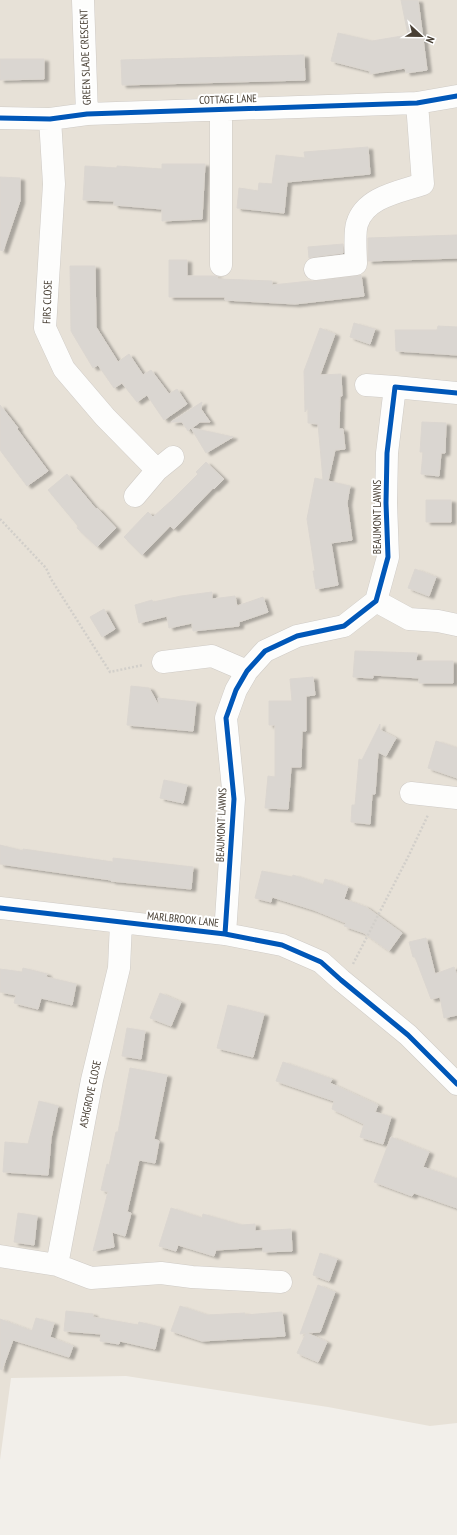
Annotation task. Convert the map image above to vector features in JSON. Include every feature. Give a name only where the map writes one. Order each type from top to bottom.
[{"type":"street","name":"GREEN SLADE CRESCENT","points":[[83,0],[87,114]]},
{"type":"street","name":"COTTAGE LANE","points":[[0,118],[50,119],[87,114],[417,103],[457,96]]},
{"type":"street","points":[[315,269],[356,264],[356,224],[366,207],[389,195],[423,184],[417,103]]},
{"type":"street","points":[[221,109],[221,265]]},
{"type":"street","name":"FIRS CLOSE","points":[[50,119],[54,184],[45,328],[64,369],[105,417],[165,463],[135,496]]},
{"type":"street","points":[[366,385],[457,393]]},
{"type":"street","name":"BEAUMONT LAWNS","points":[[225,934],[234,799],[226,718],[236,690],[246,671],[265,652],[297,636],[344,626],[376,601],[388,557],[386,503],[387,453],[395,387]]},
{"type":"street","points":[[376,601],[409,619],[438,621],[457,625]]},
{"type":"street","points":[[163,662],[212,656],[246,671]]},
{"type":"street","points":[[411,793],[446,797]]},
{"type":"street","name":"MARLBROOK LANE","points":[[0,908],[225,934],[282,945],[321,962],[408,1035],[457,1084]]},
{"type":"street","name":"ASHGROVE CLOSE","points":[[57,1265],[92,1080],[119,968],[121,923]]},
{"type":"street","points":[[0,1256],[57,1265],[91,1278],[161,1273],[192,1278],[281,1282]]},
{"type":"path","points":[[0,519],[46,568],[51,579],[110,672],[163,662]]},
{"type":"path","points":[[341,980],[353,965],[399,875],[446,797]]},
{"type":"shaded area","points":[[0,0],[457,0],[457,1423],[430,1426],[328,1407],[126,1376],[11,1378],[0,1460]]},
{"type":"building","points":[[401,0],[418,0],[427,70],[406,73],[405,68],[370,74],[370,71],[331,61],[338,33],[372,41],[408,35]]},
{"type":"building","points":[[304,55],[305,80],[122,85],[121,60]]},
{"type":"building","points":[[0,59],[44,59],[44,79],[0,80]]},
{"type":"building","points":[[368,147],[370,174],[287,182],[284,213],[237,208],[239,188],[258,191],[259,183],[272,184],[276,155],[305,158],[304,152]]},
{"type":"building","points":[[162,164],[205,164],[202,219],[162,221],[162,209],[114,205],[114,201],[83,200],[85,166],[117,168],[117,166],[162,169]]},
{"type":"building","points":[[0,177],[20,178],[20,201],[3,251],[0,250]]},
{"type":"building","points":[[457,235],[457,258],[368,261],[368,238]]},
{"type":"building","points":[[343,244],[343,253],[309,258],[308,247]]},
{"type":"building","points":[[169,260],[187,260],[187,276],[217,276],[218,279],[272,281],[272,285],[361,275],[364,296],[295,304],[225,300],[225,297],[169,297]]},
{"type":"building","points":[[70,266],[95,266],[96,327],[118,362],[129,354],[143,375],[151,370],[169,394],[177,389],[187,404],[164,420],[147,395],[137,402],[122,383],[114,388],[98,365],[93,368],[71,331]]},
{"type":"building","points":[[354,323],[375,329],[370,344],[350,337]]},
{"type":"building","points":[[438,326],[457,327],[457,355],[396,351],[395,330],[437,330]]},
{"type":"building","points":[[320,328],[335,334],[320,375],[341,374],[342,396],[340,396],[339,429],[343,429],[345,449],[335,450],[328,481],[350,486],[347,503],[352,540],[331,543],[338,585],[316,589],[313,571],[315,571],[307,519],[315,478],[323,480],[318,424],[308,423],[308,408],[305,412],[304,371]]},
{"type":"building","points":[[202,402],[201,409],[210,422],[200,422],[192,428],[233,437],[206,453],[191,428],[188,431],[182,422],[171,422]]},
{"type":"building","points":[[0,405],[48,471],[27,486],[0,450]]},
{"type":"building","points":[[422,422],[446,423],[445,453],[441,453],[439,476],[421,474],[423,452],[420,452]]},
{"type":"building","points":[[206,462],[224,479],[214,489],[213,488],[174,529],[170,526],[142,555],[124,537],[148,512],[153,517],[172,500],[198,474],[196,472]]},
{"type":"building","points":[[67,474],[96,509],[97,508],[116,528],[97,547],[77,528],[78,526],[48,490]]},
{"type":"building","points":[[426,500],[451,500],[451,522],[426,522]]},
{"type":"building","points":[[415,569],[436,577],[429,596],[408,588]]},
{"type":"building","points":[[212,592],[212,599],[235,596],[237,606],[263,597],[268,612],[239,622],[239,626],[193,631],[192,623],[169,628],[167,616],[139,623],[135,605],[152,600],[153,602],[181,596]]},
{"type":"building","points":[[104,609],[115,629],[102,637],[90,617]]},
{"type":"building","points":[[355,651],[417,653],[416,661],[453,661],[453,683],[419,683],[419,678],[373,675],[373,678],[353,677]]},
{"type":"building","points":[[313,677],[315,695],[306,696],[306,731],[302,731],[301,767],[291,767],[288,809],[265,808],[268,776],[275,777],[275,725],[269,725],[269,701],[292,701],[290,679]]},
{"type":"building","points":[[131,686],[149,688],[158,704],[158,698],[196,702],[193,731],[127,725]]},
{"type":"building","points":[[380,724],[380,730],[396,738],[386,756],[378,752],[375,794],[372,794],[370,824],[351,822],[352,805],[355,805],[359,759],[362,760]]},
{"type":"building","points":[[436,741],[457,748],[457,778],[428,768]]},
{"type":"building","points":[[164,780],[187,785],[183,803],[160,798]]},
{"type":"building","points":[[0,845],[23,851],[23,849],[113,862],[113,858],[193,867],[191,889],[111,881],[0,864]]},
{"type":"building","points":[[262,871],[292,877],[293,875],[323,885],[325,879],[348,887],[344,899],[366,907],[402,933],[389,951],[364,933],[344,926],[346,923],[314,910],[272,897],[271,902],[255,898]]},
{"type":"building","points":[[426,938],[435,974],[454,967],[457,975],[457,1015],[444,1018],[440,997],[431,999],[415,957],[413,957],[409,942]]},
{"type":"building","points":[[23,968],[47,974],[46,977],[76,984],[72,1005],[41,998],[38,1009],[14,1003],[16,995],[0,992],[0,969],[22,972]]},
{"type":"building","points":[[160,993],[181,1002],[171,1026],[150,1018]]},
{"type":"building","points":[[228,1005],[264,1014],[253,1057],[217,1048]]},
{"type":"building","points":[[127,1028],[145,1031],[141,1059],[122,1056]]},
{"type":"building","points":[[283,1062],[332,1079],[330,1083],[378,1105],[375,1112],[391,1117],[383,1144],[360,1137],[364,1124],[332,1109],[334,1101],[276,1081]]},
{"type":"building","points":[[130,1068],[167,1075],[154,1139],[159,1141],[155,1163],[139,1160],[127,1212],[131,1213],[125,1236],[112,1232],[114,1247],[93,1251],[108,1192],[101,1190],[107,1164],[109,1165],[116,1132],[118,1132]]},
{"type":"building","points":[[39,1101],[58,1106],[51,1138],[48,1175],[3,1172],[5,1142],[28,1144]]},
{"type":"building","points":[[391,1137],[429,1152],[423,1167],[457,1179],[457,1208],[414,1193],[412,1196],[374,1182]]},
{"type":"building","points":[[171,1208],[202,1218],[203,1214],[241,1225],[255,1224],[255,1231],[291,1229],[292,1251],[263,1252],[263,1247],[216,1250],[214,1256],[178,1245],[176,1251],[159,1246]]},
{"type":"building","points":[[18,1213],[37,1216],[34,1245],[14,1242]]},
{"type":"building","points":[[320,1253],[337,1259],[329,1281],[313,1275]]},
{"type":"building","points":[[318,1285],[335,1292],[320,1332],[307,1333],[327,1342],[318,1362],[297,1353],[306,1333],[300,1334]]},
{"type":"building","points":[[180,1306],[207,1315],[245,1313],[245,1315],[282,1312],[285,1336],[202,1341],[171,1331]]},
{"type":"building","points":[[66,1311],[93,1314],[93,1317],[138,1325],[139,1322],[160,1327],[155,1349],[120,1341],[119,1344],[100,1341],[101,1334],[64,1331]]},
{"type":"building","points":[[36,1318],[54,1323],[50,1337],[73,1346],[69,1357],[13,1340],[2,1370],[0,1369],[0,1319],[32,1331]]},
{"type":"cycle path","points":[[0,118],[50,119],[87,114],[417,103],[457,96]]},
{"type":"cycle path","points":[[225,934],[234,799],[226,718],[236,690],[247,671],[265,651],[297,636],[344,626],[376,601],[388,557],[386,503],[387,453],[395,387],[457,393]]},
{"type":"cycle path","points":[[0,908],[225,934],[282,945],[321,962],[408,1035],[457,1084]]}]
